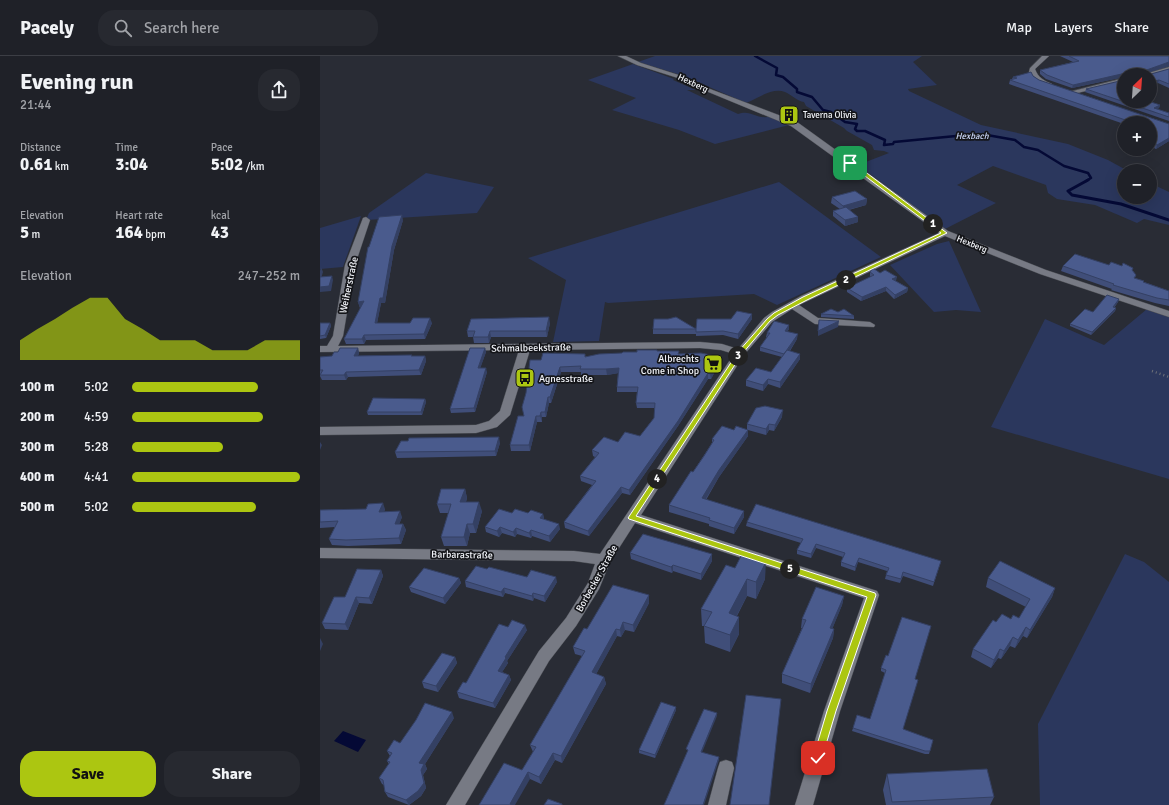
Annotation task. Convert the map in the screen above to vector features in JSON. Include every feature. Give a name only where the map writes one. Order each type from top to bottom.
[{"type":"street","name":"Hexberg","points":[[621,56],[683,78],[708,90],[794,124],[945,233],[1043,272],[1169,314]]},
{"type":"street","points":[[1046,56],[1032,69],[1033,74],[1037,79],[1046,84],[1088,98]]},
{"type":"street","points":[[1158,72],[1169,69]]},
{"type":"street","points":[[1158,72],[1169,77]]},
{"type":"street","points":[[1066,90],[1117,81]]},
{"type":"street","name":"Weiherstraße","points":[[326,349],[338,336],[350,265],[366,220]]},
{"type":"street","name":"Borbecker Straße","points":[[455,805],[544,656],[571,622],[590,591],[604,560],[740,353],[768,320],[792,305],[945,233]]},
{"type":"street","points":[[792,305],[815,321],[870,325]]},
{"type":"street","name":"Schmalbeekstraße","points":[[326,349],[700,345],[722,347],[740,353]]},
{"type":"street","points":[[320,431],[476,429],[490,426],[499,421],[506,412],[525,348]]},
{"type":"street","points":[[632,518],[872,595],[832,711],[804,805]]},
{"type":"street","name":"Barbarastraße","points":[[320,553],[574,556],[604,560]]},
{"type":"street","points":[[717,805],[726,768]]},
{"type":"path","points":[[1152,371],[1169,377]]},
{"type":"shaded area","points":[[655,56],[922,56],[913,62],[937,85],[908,89],[909,91],[981,125],[1068,144],[1108,160],[1117,165],[1117,204],[1157,204],[1157,186],[1169,192],[1169,225],[1144,219],[1137,223],[1095,205],[1057,199],[1048,193],[1046,185],[993,166],[957,185],[996,203],[945,229],[858,165],[889,153],[874,150],[872,145],[806,106],[804,102],[785,92],[776,91],[746,103],[684,76],[638,62]]},
{"type":"shaded area","points":[[633,64],[674,79],[673,80],[696,90],[687,90],[738,114],[747,113],[762,117],[771,116],[789,125],[715,144],[679,130],[612,110],[636,98],[588,80]]},
{"type":"shaded area","points":[[426,173],[494,187],[477,213],[366,220],[369,213]]},
{"type":"shaded area","points":[[779,182],[881,257],[777,305],[754,294],[605,302],[599,341],[553,342],[566,280],[528,258]]},
{"type":"shaded area","points":[[361,216],[343,267],[320,269],[320,228]]},
{"type":"shaded area","points":[[949,241],[981,312],[956,310],[934,312],[890,265],[937,244]]},
{"type":"shaded area","points":[[1147,309],[1169,317],[1169,479],[991,427],[1045,319],[1104,345]]},
{"type":"shaded area","points":[[1125,554],[1144,562],[1169,582],[1169,805],[1040,805],[1038,724]]},
{"type":"shaded area","points":[[343,731],[366,740],[358,752],[334,741]]},
{"type":"building","points":[[1069,56],[1169,56],[1169,62],[1152,68],[1117,68],[1117,75],[1073,85],[1047,75],[1040,70],[1079,61]]},
{"type":"building","points":[[1169,69],[1169,84],[1157,80],[1157,72]]},
{"type":"building","points":[[1031,72],[1033,76],[1039,80],[1117,106],[1117,108],[1122,108],[1145,116],[1117,117],[1010,80],[1017,78],[1013,77]]},
{"type":"building","points":[[1117,82],[1117,99],[1086,89]]},
{"type":"building","points":[[1142,108],[1154,108],[1169,113],[1169,117]]},
{"type":"building","points":[[1157,120],[1169,124],[1169,138],[1157,145]]},
{"type":"building","points":[[855,191],[867,199],[843,206],[832,197]]},
{"type":"building","points":[[846,207],[858,217],[845,220],[833,211]]},
{"type":"building","points":[[402,215],[392,246],[383,298],[380,298],[375,323],[410,323],[413,318],[430,318],[424,334],[364,335],[362,339],[344,339],[364,301],[358,302],[368,247],[379,217]]},
{"type":"building","points":[[1075,254],[1109,265],[1111,262],[1122,266],[1123,263],[1133,268],[1132,270],[1136,275],[1134,278],[1169,291],[1169,300],[1113,285],[1114,284],[1063,266]]},
{"type":"building","points":[[873,268],[880,273],[885,270],[897,277],[892,279],[908,288],[895,295],[886,287],[862,297],[847,288],[874,275],[870,272]]},
{"type":"building","points":[[332,276],[329,286],[320,287],[320,277]]},
{"type":"building","points":[[1107,295],[1119,299],[1113,307],[1116,308],[1092,332],[1070,324],[1085,309],[1093,312]]},
{"type":"building","points":[[831,309],[838,312],[844,309],[854,316],[821,314]]},
{"type":"building","points":[[737,311],[752,314],[738,334],[723,331],[696,332],[697,319],[731,319]]},
{"type":"building","points":[[549,317],[546,331],[490,331],[488,337],[473,337],[475,331],[467,331],[471,319]]},
{"type":"building","points":[[676,317],[696,329],[653,329],[654,319],[668,319]]},
{"type":"building","points":[[819,320],[839,321],[818,331]]},
{"type":"building","points":[[774,321],[789,325],[785,331],[798,334],[784,354],[760,347],[770,333],[767,333]]},
{"type":"building","points":[[320,323],[330,323],[325,335],[320,336]]},
{"type":"building","points":[[340,348],[358,348],[354,356],[425,356],[419,370],[346,372],[344,375],[320,375],[323,370],[320,370],[320,357],[332,356],[334,352],[338,352]]},
{"type":"building","points":[[470,348],[485,348],[478,368],[486,368],[474,408],[450,409]]},
{"type":"building","points":[[637,350],[679,351],[678,354],[701,353],[720,357],[710,374],[708,373],[678,421],[629,490],[621,487],[588,531],[564,522],[596,481],[580,476],[599,453],[592,450],[604,437],[618,442],[625,432],[640,436],[654,418],[655,403],[636,403],[638,387],[617,387],[619,368],[580,369],[581,366],[560,367],[550,397],[548,397],[545,412],[541,412],[540,416],[536,416],[529,445],[510,445],[518,416],[524,416],[522,407],[526,393],[530,360],[541,360],[543,353],[585,354],[585,357],[599,354],[637,352]]},
{"type":"building","points":[[787,350],[800,354],[780,382],[768,379],[763,385],[746,380],[756,368],[771,372]]},
{"type":"building","points":[[373,398],[425,399],[421,412],[367,412]]},
{"type":"building","points":[[765,406],[783,410],[775,425],[769,424],[766,429],[747,424],[756,408]]},
{"type":"building","points":[[722,426],[734,430],[736,426],[748,430],[719,470],[702,498],[744,511],[734,528],[709,520],[710,518],[669,505],[691,471],[693,472],[704,456],[714,440],[712,439]]},
{"type":"building","points":[[499,437],[495,451],[395,452],[401,441],[408,441],[409,438]]},
{"type":"building","points":[[441,489],[465,489],[460,502],[479,502],[473,524],[467,524],[464,537],[441,537],[451,504],[437,504]]},
{"type":"building","points":[[383,503],[379,512],[400,511],[395,524],[403,524],[399,538],[346,540],[329,539],[338,521],[320,522],[320,510],[366,509],[368,504]]},
{"type":"building","points":[[756,504],[941,561],[934,582],[903,572],[901,579],[886,575],[889,568],[859,558],[855,567],[841,562],[845,553],[816,544],[811,554],[797,550],[803,539],[747,522]]},
{"type":"building","points":[[499,509],[512,513],[515,509],[528,513],[531,510],[543,514],[540,518],[559,524],[549,536],[531,530],[529,533],[516,528],[513,532],[500,527],[497,531],[485,527]]},
{"type":"building","points":[[643,534],[712,554],[701,574],[673,565],[671,567],[630,553]]},
{"type":"building","points":[[742,554],[766,562],[756,582],[747,579],[729,613],[739,617],[730,635],[704,626],[712,612],[701,609],[726,565],[735,568]]},
{"type":"building","points":[[1000,561],[1055,588],[1030,630],[1026,627],[1018,640],[1013,637],[1004,651],[1000,649],[994,660],[973,649],[993,620],[996,622],[1002,614],[1011,619],[1013,615],[1019,618],[1030,599],[988,578]]},
{"type":"building","points":[[476,566],[487,569],[489,567],[527,577],[531,570],[556,577],[544,596],[533,593],[532,596],[504,588],[501,592],[465,581]]},
{"type":"building","points":[[424,568],[459,578],[443,598],[409,587]]},
{"type":"building","points":[[357,569],[381,570],[369,598],[356,597],[345,624],[322,623],[334,597],[345,597]]},
{"type":"building","points":[[613,585],[649,595],[633,625],[623,622],[620,630],[616,629],[592,672],[604,677],[561,756],[553,753],[539,777],[528,772],[510,804],[512,805],[479,805],[504,763],[522,770],[536,747],[530,745],[585,651],[573,647],[584,628],[587,629]]},
{"type":"building","points":[[816,587],[844,596],[830,628],[834,629],[811,684],[782,674],[806,620],[802,619]]},
{"type":"building","points":[[902,617],[931,626],[915,679],[918,680],[903,729],[933,740],[930,751],[925,751],[853,728],[857,715],[870,719],[886,670],[881,668],[886,655],[888,656]]},
{"type":"building","points":[[512,620],[525,625],[498,671],[509,675],[493,703],[457,692],[463,682],[466,683],[499,624],[508,627]]},
{"type":"building","points":[[442,653],[455,657],[436,686],[422,682]]},
{"type":"building","points":[[746,695],[781,699],[769,805],[730,805]]},
{"type":"building","points":[[661,702],[676,707],[655,755],[639,750]]},
{"type":"building","points":[[425,703],[452,712],[419,763],[424,764],[421,770],[424,783],[418,791],[406,800],[385,792],[383,780],[379,778],[390,762],[387,761],[392,753],[387,751],[394,740],[400,743],[416,720]]},
{"type":"building","points":[[704,709],[717,713],[701,752],[719,757],[703,805],[664,805],[688,750],[686,749]]},
{"type":"building","points":[[987,769],[994,797],[892,802],[887,774]]},
{"type":"building","points":[[548,799],[562,804],[562,805],[544,805]]},
{"type":"waterway","name":"Hexbach","points":[[755,56],[777,68],[776,75],[783,77],[797,89],[797,92],[812,97],[823,110],[831,112],[845,122],[857,124],[855,129],[857,131],[865,131],[885,140],[884,145],[893,144],[894,142],[956,136],[976,138],[987,135],[1015,140],[1024,147],[1038,150],[1064,166],[1088,173],[1091,178],[1086,181]]},
{"type":"waterway","name":"Hexbach","points":[[1088,180],[1068,191],[1072,195],[1121,204],[1169,220]]},
{"type":"place","name":"Taverna Olivia","points":[[789,115]]},
{"type":"place","name":"Albrechts Come in Shop","points":[[713,364]]},
{"type":"place","name":"Agnesstraße","points":[[525,378]]},
{"type":"route","points":[[818,758],[832,711],[872,595],[632,518],[740,353],[768,320],[805,298],[945,233],[850,163]]}]
